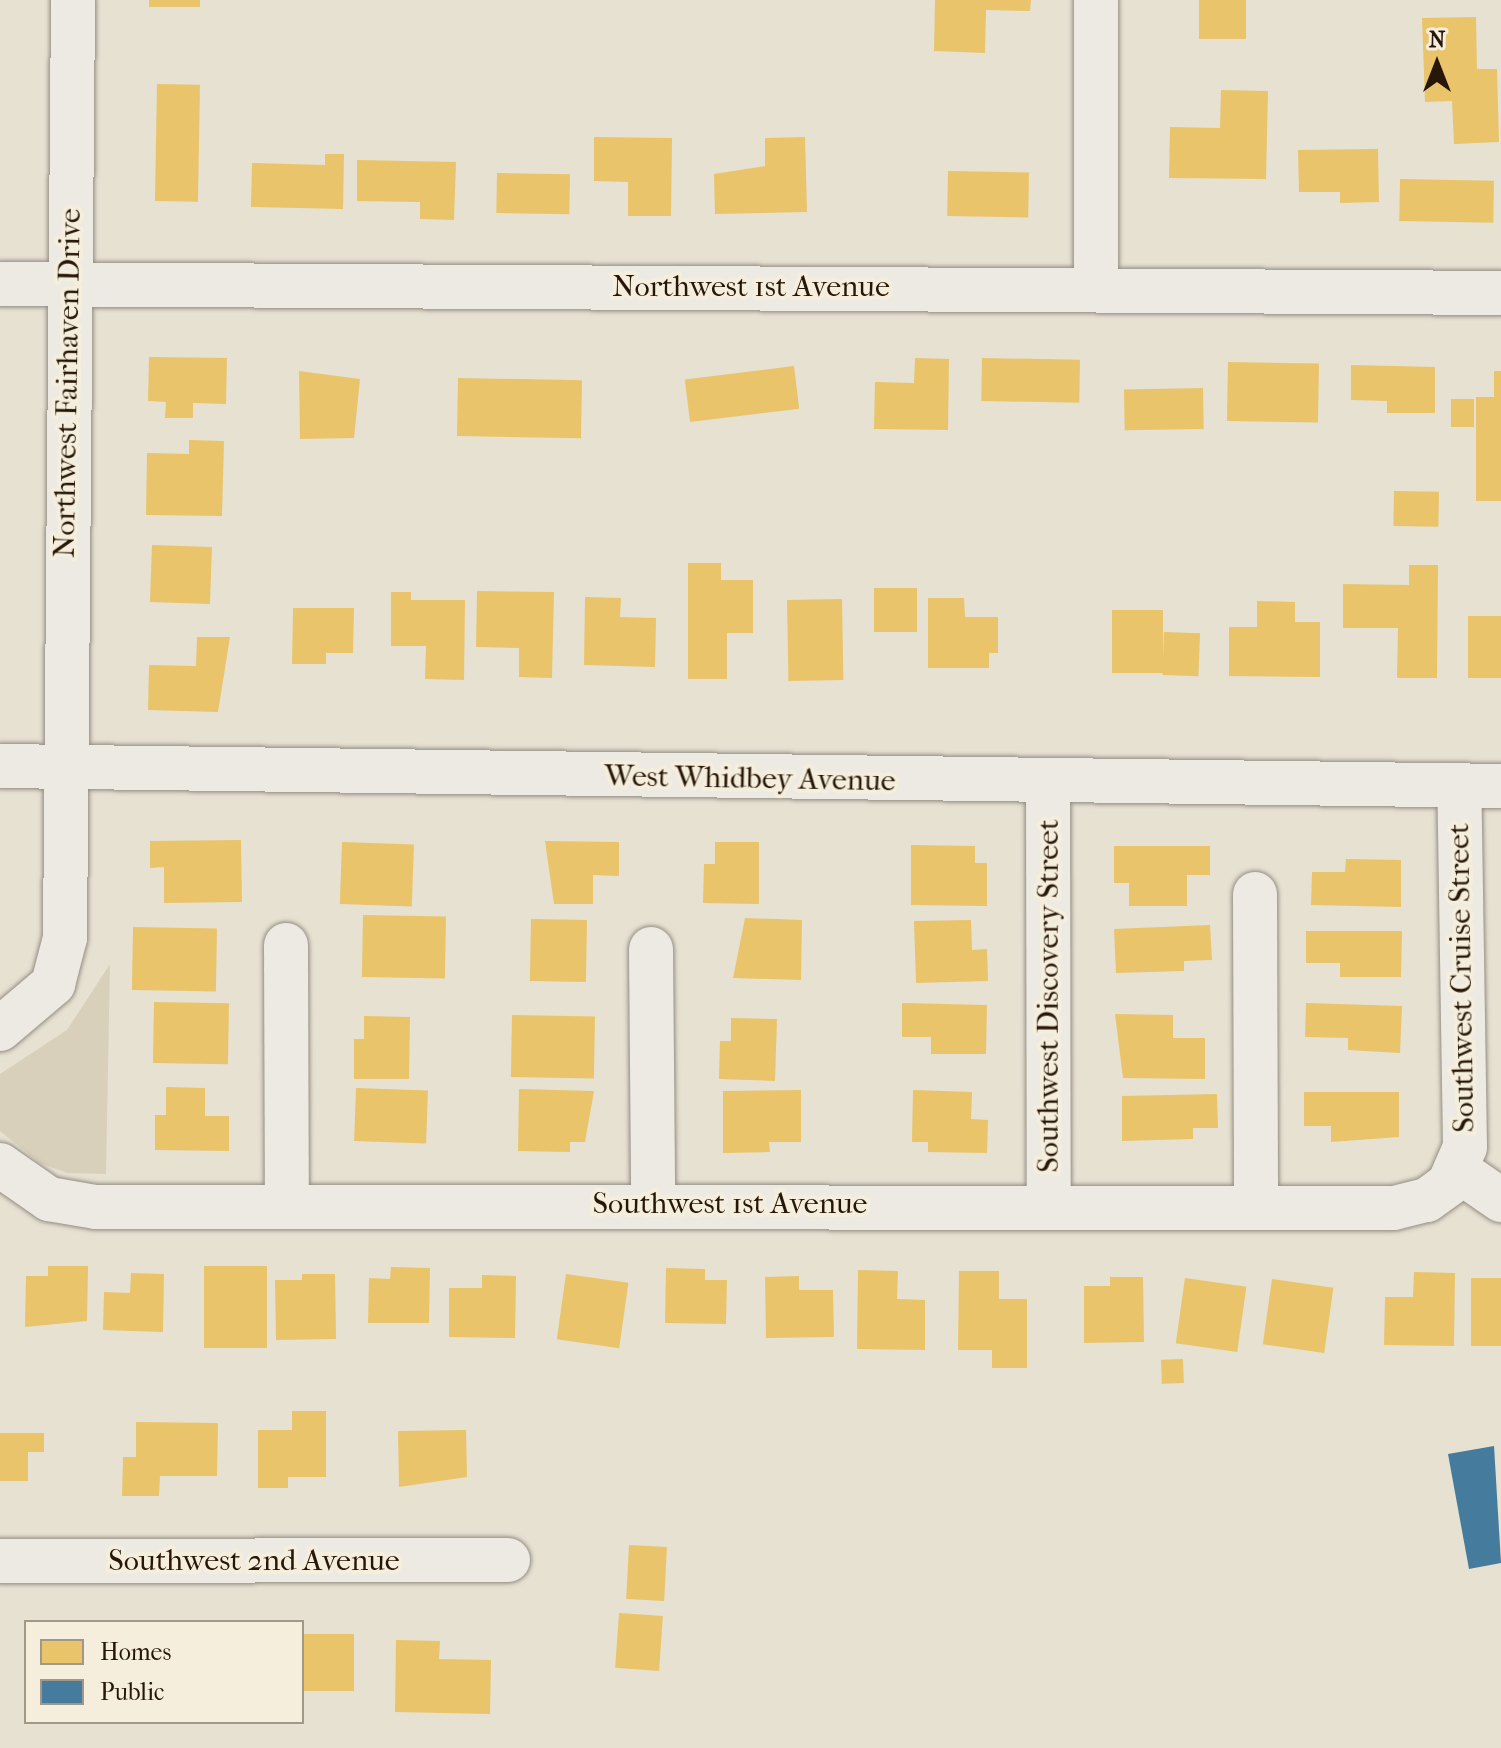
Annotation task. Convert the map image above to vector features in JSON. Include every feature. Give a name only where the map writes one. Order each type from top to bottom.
[{"type":"street","name":"Northwest Fairhaven Drive","points":[[0,1029],[29,1012],[63,964],[73,0]]},
{"type":"street","points":[[1096,0],[1096,289]]},
{"type":"street","name":"Northwest 1st Avenue","points":[[0,284],[1501,293]]},
{"type":"street","name":"West Whidbey Avenue","points":[[0,766],[1048,785],[1480,785]]},
{"type":"street","name":"Southwest Discovery Street","points":[[1048,785],[1049,1207]]},
{"type":"street","name":"Southwest Cruise Street","points":[[1456,1169],[1465,1147],[1480,785]]},
{"type":"street","points":[[1255,894],[1256,1207]]},
{"type":"street","points":[[286,945],[287,1205]]},
{"type":"street","points":[[651,949],[653,1202]]},
{"type":"street","name":"Southwest 1st Avenue","points":[[0,1165],[49,1199],[96,1207],[653,1202],[1394,1208],[1427,1200],[1456,1169]]},
{"type":"street","points":[[1456,1169],[1501,1200]]},
{"type":"street","name":"Southwest 2nd Avenue","points":[[0,1561],[508,1560]]},
{"type":"shaded area","points":[[110,964],[106,1174],[67,1173],[40,1163],[0,1131],[0,1074],[67,1030]]},
{"type":"building: Homes","points":[[149,0],[200,0],[200,7],[149,7]]},
{"type":"building: Homes","points":[[935,0],[1031,0],[1030,11],[986,10],[985,53],[934,51]]},
{"type":"building: Homes","points":[[1199,0],[1246,0],[1246,39],[1199,39]]},
{"type":"building: Homes","points":[[1476,17],[1477,69],[1497,69],[1499,142],[1454,144],[1452,101],[1425,102],[1422,18]]},
{"type":"building: Homes","points":[[157,84],[200,85],[198,202],[155,201]]},
{"type":"building: Homes","points":[[1221,90],[1268,91],[1266,179],[1169,178],[1170,127],[1220,128]]},
{"type":"building: Homes","points":[[594,137],[672,138],[671,216],[628,216],[628,182],[594,181]]},
{"type":"building: Homes","points":[[805,137],[807,212],[715,214],[714,174],[765,166],[765,138]]},
{"type":"building: Homes","points":[[1378,149],[1379,202],[1340,203],[1340,192],[1299,192],[1298,150]]},
{"type":"building: Homes","points":[[325,154],[344,154],[343,209],[251,207],[252,163],[325,165]]},
{"type":"building: Homes","points":[[357,160],[456,162],[454,220],[420,219],[420,202],[357,201]]},
{"type":"building: Homes","points":[[948,171],[1029,172],[1028,217],[947,216]]},
{"type":"building: Homes","points":[[497,173],[570,174],[569,214],[496,213]]},
{"type":"building: Homes","points":[[1400,179],[1494,181],[1493,223],[1399,221]]},
{"type":"building: Homes","points":[[149,357],[227,358],[226,404],[193,403],[193,418],[165,418],[166,402],[148,401]]},
{"type":"building: Homes","points":[[915,358],[949,359],[948,430],[874,429],[875,382],[914,383]]},
{"type":"building: Homes","points":[[982,358],[1080,360],[1079,403],[981,401]]},
{"type":"building: Homes","points":[[1228,362],[1319,364],[1318,423],[1227,421]]},
{"type":"building: Homes","points":[[1351,365],[1435,367],[1435,413],[1387,413],[1387,401],[1351,400]]},
{"type":"building: Homes","points":[[794,366],[799,409],[690,422],[685,379]]},
{"type":"building: Homes","points":[[299,371],[360,379],[354,438],[300,439]]},
{"type":"building: Homes","points":[[1494,371],[1501,371],[1501,501],[1476,501],[1476,397],[1494,397]]},
{"type":"building: Homes","points":[[458,378],[582,380],[581,438],[457,436]]},
{"type":"building: Homes","points":[[1203,388],[1204,429],[1125,430],[1124,389]]},
{"type":"building: Homes","points":[[1451,399],[1474,399],[1474,427],[1451,427]]},
{"type":"building: Homes","points":[[189,440],[224,441],[222,516],[146,515],[147,453],[189,454]]},
{"type":"building: Homes","points":[[1394,491],[1439,492],[1438,527],[1393,526]]},
{"type":"building: Homes","points":[[152,545],[212,547],[210,604],[150,602]]},
{"type":"building: Homes","points":[[688,563],[721,563],[721,580],[753,580],[753,633],[727,633],[727,679],[688,679]]},
{"type":"building: Homes","points":[[1409,565],[1438,565],[1437,678],[1397,678],[1398,628],[1343,628],[1343,584],[1409,585]]},
{"type":"building: Homes","points":[[874,588],[917,588],[917,632],[874,632]]},
{"type":"building: Homes","points":[[477,591],[554,592],[552,678],[519,677],[519,648],[476,647]]},
{"type":"building: Homes","points":[[391,592],[411,592],[411,600],[465,600],[464,680],[425,679],[426,646],[391,646]]},
{"type":"building: Homes","points":[[585,597],[621,598],[620,617],[656,618],[655,667],[584,665]]},
{"type":"building: Homes","points":[[928,598],[964,598],[965,617],[998,617],[998,653],[989,653],[989,668],[928,668]]},
{"type":"building: Homes","points":[[842,599],[843,680],[788,681],[787,600]]},
{"type":"building: Homes","points":[[1257,601],[1295,602],[1295,622],[1320,622],[1320,677],[1229,676],[1229,627],[1257,627]]},
{"type":"building: Homes","points":[[293,608],[354,608],[353,653],[326,653],[326,664],[292,664]]},
{"type":"building: Homes","points":[[1112,610],[1163,610],[1163,673],[1112,673]]},
{"type":"building: Homes","points":[[1468,616],[1501,616],[1501,678],[1468,678]]},
{"type":"building: Homes","points":[[1164,632],[1200,633],[1198,676],[1162,675]]},
{"type":"building: Homes","points":[[197,637],[230,637],[218,712],[148,710],[149,665],[196,666]]},
{"type":"building: Homes","points":[[241,840],[242,902],[164,903],[164,867],[150,868],[150,841]]},
{"type":"building: Homes","points":[[545,841],[619,842],[619,876],[593,875],[593,904],[554,904]]},
{"type":"building: Homes","points":[[342,842],[414,845],[412,906],[340,904]]},
{"type":"building: Homes","points":[[715,842],[759,842],[759,904],[703,903],[704,864],[715,864]]},
{"type":"building: Homes","points":[[911,845],[975,846],[975,863],[987,863],[987,906],[911,905]]},
{"type":"building: Homes","points":[[1114,846],[1210,846],[1210,875],[1187,875],[1187,906],[1129,906],[1129,883],[1114,883]]},
{"type":"building: Homes","points":[[1346,859],[1401,860],[1401,907],[1311,905],[1312,872],[1345,872]]},
{"type":"building: Homes","points":[[363,915],[446,916],[445,978],[362,977]]},
{"type":"building: Homes","points":[[745,918],[802,920],[801,980],[733,978]]},
{"type":"building: Homes","points":[[531,919],[587,920],[586,982],[530,981]]},
{"type":"building: Homes","points":[[971,920],[972,950],[987,949],[988,981],[916,983],[914,921]]},
{"type":"building: Homes","points":[[1210,925],[1212,960],[1184,961],[1184,971],[1116,973],[1114,929]]},
{"type":"building: Homes","points":[[133,927],[217,928],[216,991],[132,990]]},
{"type":"building: Homes","points":[[1306,931],[1402,931],[1401,977],[1340,977],[1340,963],[1306,963]]},
{"type":"building: Homes","points":[[154,1002],[229,1003],[228,1064],[153,1063]]},
{"type":"building: Homes","points":[[902,1003],[987,1005],[986,1054],[931,1054],[931,1037],[902,1037]]},
{"type":"building: Homes","points":[[1306,1003],[1402,1006],[1400,1053],[1348,1050],[1348,1038],[1305,1037]]},
{"type":"building: Homes","points":[[1115,1014],[1173,1015],[1173,1038],[1205,1038],[1205,1079],[1123,1078]]},
{"type":"building: Homes","points":[[512,1015],[595,1016],[594,1078],[511,1077]]},
{"type":"building: Homes","points":[[364,1016],[410,1017],[409,1079],[354,1079],[354,1039],[364,1039]]},
{"type":"building: Homes","points":[[731,1018],[777,1019],[775,1081],[719,1079],[720,1041],[731,1041]]},
{"type":"building: Homes","points":[[166,1087],[205,1088],[205,1116],[229,1116],[229,1151],[155,1150],[155,1115],[166,1115]]},
{"type":"building: Homes","points":[[356,1088],[428,1091],[426,1143],[354,1141]]},
{"type":"building: Homes","points":[[519,1089],[594,1091],[585,1142],[570,1142],[570,1152],[518,1151]]},
{"type":"building: Homes","points":[[801,1090],[801,1142],[769,1142],[770,1152],[723,1153],[723,1091]]},
{"type":"building: Homes","points":[[913,1090],[972,1092],[971,1119],[988,1120],[987,1153],[928,1152],[928,1142],[912,1142]]},
{"type":"building: Homes","points":[[1304,1092],[1399,1092],[1399,1137],[1331,1142],[1331,1126],[1304,1126]]},
{"type":"building: Homes","points":[[1217,1094],[1218,1128],[1193,1128],[1193,1139],[1122,1141],[1122,1096]]},
{"type":"building: Homes","points":[[48,1266],[88,1266],[87,1321],[25,1327],[26,1276],[48,1276]]},
{"type":"building: Homes","points":[[204,1266],[267,1266],[267,1348],[204,1348]]},
{"type":"building: Homes","points":[[391,1267],[430,1268],[429,1323],[368,1323],[369,1278],[390,1279]]},
{"type":"building: Homes","points":[[666,1268],[705,1269],[705,1280],[727,1280],[726,1324],[665,1323]]},
{"type":"building: Homes","points":[[858,1270],[898,1271],[897,1299],[925,1300],[925,1350],[857,1349]]},
{"type":"building: Homes","points":[[959,1271],[999,1271],[999,1299],[1027,1299],[1027,1368],[992,1368],[992,1350],[958,1350]]},
{"type":"building: Homes","points":[[1414,1272],[1455,1273],[1454,1346],[1384,1345],[1385,1297],[1413,1297]]},
{"type":"building: Homes","points":[[131,1273],[164,1274],[163,1332],[103,1330],[104,1292],[130,1293]]},
{"type":"building: Homes","points":[[302,1274],[335,1274],[336,1339],[276,1340],[275,1280],[302,1280]]},
{"type":"building: Homes","points":[[566,1274],[628,1283],[619,1348],[557,1339]]},
{"type":"building: Homes","points":[[482,1275],[516,1276],[515,1338],[449,1337],[449,1288],[482,1288]]},
{"type":"building: Homes","points":[[799,1276],[799,1290],[833,1290],[834,1337],[766,1338],[765,1277]]},
{"type":"building: Homes","points":[[1110,1277],[1143,1277],[1144,1342],[1084,1343],[1084,1286],[1110,1286]]},
{"type":"building: Homes","points":[[1185,1278],[1246,1287],[1237,1352],[1176,1343]]},
{"type":"building: Homes","points":[[1471,1278],[1501,1278],[1501,1346],[1471,1346]]},
{"type":"building: Homes","points":[[1272,1279],[1333,1288],[1324,1353],[1263,1344]]},
{"type":"building: Homes","points":[[1183,1359],[1184,1383],[1162,1384],[1161,1360]]},
{"type":"building: Homes","points":[[292,1411],[326,1411],[326,1477],[288,1477],[288,1488],[258,1488],[258,1430],[292,1430]]},
{"type":"building: Homes","points":[[136,1422],[218,1423],[217,1476],[160,1476],[159,1496],[122,1496],[123,1457],[136,1457]]},
{"type":"building: Homes","points":[[466,1430],[467,1477],[399,1487],[398,1431]]},
{"type":"building: Homes","points":[[0,1433],[44,1433],[44,1452],[28,1452],[28,1481],[0,1481]]},
{"type":"building: Homes","points":[[629,1545],[667,1547],[664,1601],[626,1599]]},
{"type":"building: Homes","points":[[619,1613],[663,1616],[659,1671],[615,1668]]},
{"type":"building: Homes","points":[[304,1634],[354,1634],[354,1691],[304,1691]]},
{"type":"building: Homes","points":[[396,1640],[440,1641],[439,1659],[491,1660],[490,1714],[395,1712]]},
{"type":"building: Public","points":[[1494,1446],[1501,1563],[1469,1569],[1448,1454]]}]
